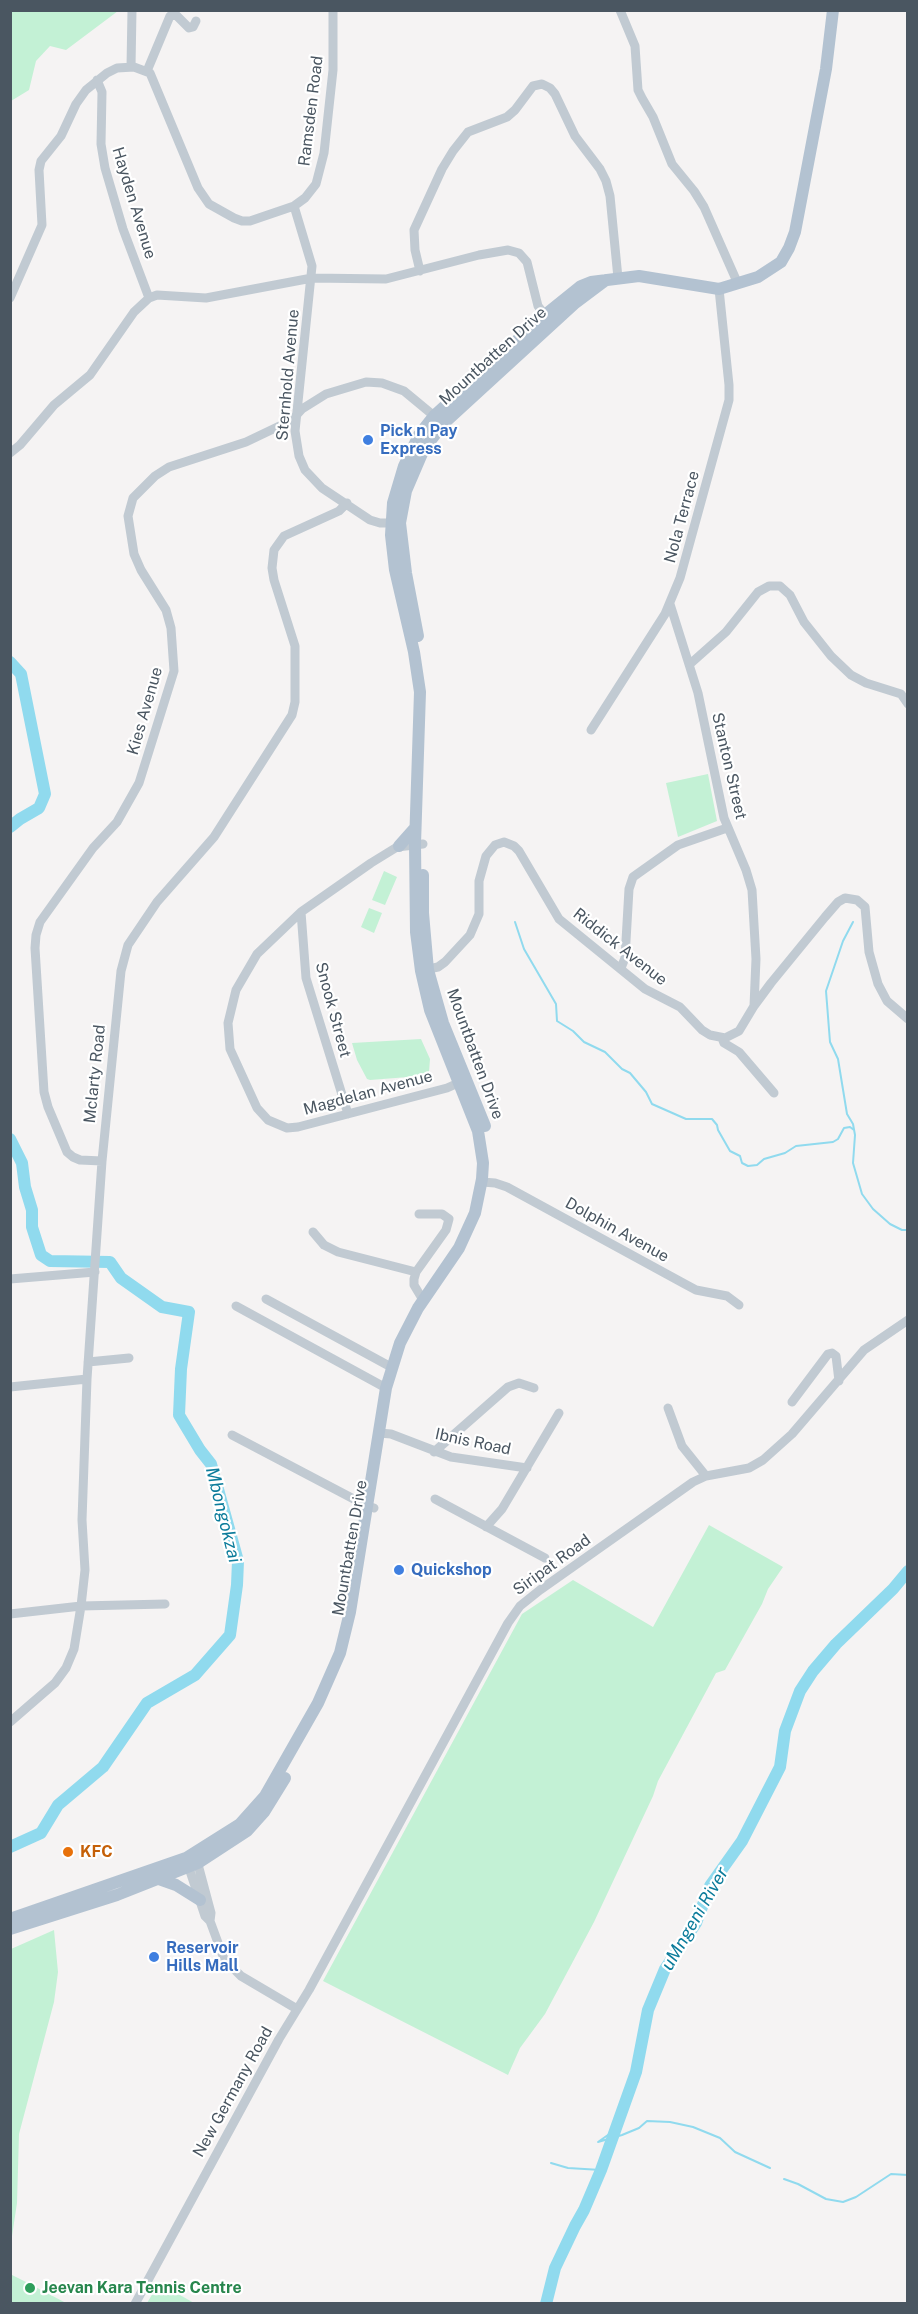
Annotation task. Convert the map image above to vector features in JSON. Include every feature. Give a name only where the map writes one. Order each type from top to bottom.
[{"type":"main road","name":"Mountbatten Drive","points":[[383,1433],[404,1350],[415,1326],[459,1261],[479,1225],[486,1182],[478,1131],[462,1082],[433,1021],[415,907],[426,723],[423,677],[393,502],[409,468],[419,435],[439,420],[581,286],[591,282],[639,276],[719,289],[758,277],[781,262],[792,240],[819,110],[833,10]]},
{"type":"main road","name":"Mountbatten Drive","points":[[396,523],[395,570],[418,675],[420,719],[416,828],[419,844]]},
{"type":"main road","points":[[399,846],[416,828]]},
{"type":"main road","name":"Mountbatten Drive","points":[[10,1929],[159,1880],[192,1861],[240,1824],[265,1796],[318,1703],[346,1646],[383,1433],[386,1388],[391,1367],[406,1327],[469,1230],[486,1182]]},
{"type":"main road","name":"Mountbatten Drive","points":[[10,1920],[192,1861]]},
{"type":"main road","points":[[159,1880],[176,1885],[200,1900]]},
{"type":"street","points":[[130,67],[132,10]]},
{"type":"street","name":"Ramsden Road","points":[[294,206],[305,198],[316,184],[324,153],[333,70],[333,10]]},
{"type":"street","points":[[620,10],[634,46],[638,90],[653,117],[672,164],[705,207],[738,284]]},
{"type":"street","points":[[147,71],[170,15],[176,15],[189,28],[193,27],[196,21]]},
{"type":"street","points":[[10,298],[42,225],[40,165],[61,136],[79,99],[112,70],[130,67],[147,71],[155,81],[198,188],[209,204],[242,221],[250,221],[294,206]]},
{"type":"street","name":"Hayden Avenue","points":[[97,81],[102,92],[100,144],[105,168],[123,229],[149,298]]},
{"type":"street","points":[[420,271],[415,250],[414,230],[442,168],[453,151],[468,132],[507,117],[534,86],[542,84],[555,94],[575,136],[600,169],[606,181],[610,196],[612,279]]},
{"type":"street","name":"Sternhold Avenue","points":[[294,206],[309,251],[312,278],[296,417],[296,445],[305,470],[319,485],[370,520],[380,523],[396,523]]},
{"type":"street","points":[[10,453],[20,445],[54,405],[90,375],[134,312],[149,298],[166,295],[216,297],[312,278],[386,279],[479,255],[514,251],[527,262],[538,306],[548,319]]},
{"type":"street","name":"Nola Terrace","points":[[591,730],[670,604],[680,578],[729,400],[719,289]]},
{"type":"street","name":"Kies Avenue","points":[[102,1161],[80,1160],[67,1152],[48,1107],[44,1092],[35,948],[40,922],[93,848],[117,822],[134,792],[143,774],[174,671],[171,628],[166,610],[141,570],[134,554],[129,528],[129,512],[133,498],[155,476],[169,467],[246,442],[296,417],[302,409],[326,394],[366,382],[382,383],[404,391],[439,420]]},
{"type":"street","name":"Mclarty Road","points":[[10,1722],[55,1683],[66,1668],[74,1650],[81,1606],[84,1576],[82,1520],[87,1379],[102,1161],[121,972],[128,945],[157,902],[214,837],[292,715],[295,702],[295,646],[274,580],[272,568],[274,550],[284,536],[339,511],[347,503]]},
{"type":"street","points":[[690,664],[726,632],[758,592],[769,586],[780,586],[790,595],[811,630],[831,656],[851,675],[866,683],[901,694],[908,704]]},
{"type":"street","name":"Stanton Street","points":[[670,604],[690,664],[727,828],[746,870],[752,890],[756,959],[754,1006]]},
{"type":"street","points":[[621,968],[625,958],[629,890],[633,877],[678,845],[727,828]]},
{"type":"street","name":"Riddick Avenue","points":[[424,970],[438,967],[449,958],[475,927],[479,914],[479,881],[486,856],[490,849],[504,842],[519,851],[559,918],[645,989],[680,1008],[706,1033],[723,1038],[724,1042],[739,1052],[774,1093]]},
{"type":"street","name":"Magdelan Avenue","points":[[419,844],[399,846],[371,863],[301,912],[263,947],[248,966],[236,990],[230,1014],[228,1035],[230,1048],[262,1115],[275,1124],[292,1128],[447,1088],[462,1082]]},
{"type":"street","points":[[723,1038],[740,1031],[754,1006],[838,902],[845,898],[858,900],[865,907],[869,952],[878,984],[888,1001],[908,1019]]},
{"type":"street","name":"Snook Street","points":[[301,912],[306,978],[348,1114]]},
{"type":"street","name":"Dolphin Avenue","points":[[486,1182],[507,1187],[690,1287],[727,1296],[739,1305]]},
{"type":"street","points":[[419,1214],[442,1214],[448,1219],[448,1224],[431,1253],[416,1272],[414,1286],[423,1300]]},
{"type":"street","points":[[313,1232],[324,1245],[338,1252],[416,1272]]},
{"type":"street","points":[[10,1279],[95,1265]]},
{"type":"street","points":[[266,1299],[391,1367]]},
{"type":"street","points":[[236,1306],[386,1388]]},
{"type":"street","name":"Siripat Road","points":[[297,2009],[508,1623],[520,1606],[678,1492],[706,1476],[749,1468],[763,1460],[792,1434],[864,1350],[908,1320]]},
{"type":"street","points":[[792,1402],[828,1354],[832,1353],[836,1356],[839,1381]]},
{"type":"street","points":[[88,1362],[129,1358]]},
{"type":"street","points":[[10,1387],[87,1379]]},
{"type":"street","points":[[435,1452],[508,1387],[519,1383],[534,1388]]},
{"type":"street","points":[[668,1408],[682,1446],[706,1476]]},
{"type":"street","name":"Ibnis Road","points":[[486,1527],[502,1509],[559,1413]]},
{"type":"street","name":"Ibnis Road","points":[[383,1433],[459,1458],[527,1468]]},
{"type":"street","points":[[232,1435],[371,1507]]},
{"type":"street","points":[[435,1499],[545,1558]]},
{"type":"street","points":[[10,1614],[81,1606],[165,1604]]},
{"type":"street","points":[[192,1861],[212,1913],[210,1921]]},
{"type":"street","points":[[192,1861],[205,1916],[210,1921],[220,1951],[230,1968],[297,2009]]},
{"type":"street","name":"New Germany Road","points":[[135,2304],[297,2009]]},
{"type":"green space","points":[[11,10],[118,11],[66,50],[50,46],[36,61],[29,90],[11,101]]},
{"type":"green space","points":[[708,774],[717,821],[678,837],[666,783]]},
{"type":"green space","points":[[384,871],[397,877],[385,905],[372,900]]},
{"type":"green space","points":[[369,908],[382,913],[374,933],[361,927]]},
{"type":"green space","points":[[421,1039],[430,1059],[429,1072],[408,1077],[370,1080],[367,1079],[357,1060],[352,1043]]},
{"type":"green space","points":[[709,1525],[783,1567],[768,1589],[725,1670],[716,1673],[658,1781],[594,1922],[545,2014],[520,2048],[508,2075],[323,1981],[522,1614],[573,1580],[653,1627]]},
{"type":"green space","points":[[54,1930],[58,1972],[54,2002],[19,2134],[17,2203],[12,2236],[11,2270],[11,1949]]},
{"type":"green space","name":"Jeevan Kara Tennis Centre","points":[[10,2274],[26,2282],[66,2303],[11,2303]]},
{"type":"green space","points":[[159,2283],[194,2303],[147,2303]]},
{"type":"waterway","name":"Mbongokzai","points":[[10,662],[21,674],[45,794],[39,808],[10,827]]},
{"type":"waterway","points":[[515,922],[524,949],[556,1004],[557,1021],[573,1031],[584,1042],[605,1052],[622,1069],[630,1073],[646,1092],[652,1104],[686,1119],[712,1119],[730,1151],[740,1156],[742,1163],[748,1166],[757,1165],[764,1159],[785,1153],[796,1146],[833,1142],[838,1139],[844,1128],[850,1127],[854,1130]]},
{"type":"waterway","points":[[853,922],[843,941],[826,991],[830,1042],[838,1059],[847,1114],[853,1124],[855,1135],[853,1163],[862,1194],[873,1209],[890,1224],[902,1230],[908,1230]]},
{"type":"waterway","name":"Mbongokzai","points":[[10,1139],[22,1163],[25,1187],[32,1210],[32,1227],[41,1255],[50,1261],[110,1262],[121,1278],[162,1307],[189,1312],[181,1369],[179,1415],[211,1464],[238,1561],[230,1635],[195,1675],[147,1703],[103,1767],[58,1805],[41,1833],[10,1847]]},
{"type":"waterway","name":"uMngeni River","points":[[546,2304],[555,2268],[601,2170],[636,2072],[648,2010],[665,1969],[696,1923],[710,1886],[742,1841],[780,1767],[785,1731],[800,1691],[813,1671],[836,1644],[893,1589],[908,1571]]},
{"type":"waterway","points":[[615,2130],[598,2142],[639,2128],[647,2121],[670,2122],[693,2127],[720,2138],[735,2152],[770,2168]]},
{"type":"waterway","points":[[551,2163],[568,2168],[601,2170]]},
{"type":"waterway","points":[[784,2179],[826,2199],[843,2202],[856,2197],[891,2174],[908,2175]]},
{"type":"place","name":"Pick n Pay Express","points":[[368,440]]},
{"type":"place","name":"Quickshop","points":[[399,1570]]},
{"type":"place","name":"KFC","points":[[68,1852]]},
{"type":"place","name":"Reservoir Hills Mall","points":[[154,1957]]},
{"type":"place","name":"Jeevan Kara Tennis Centre","points":[[30,2288]]}]
